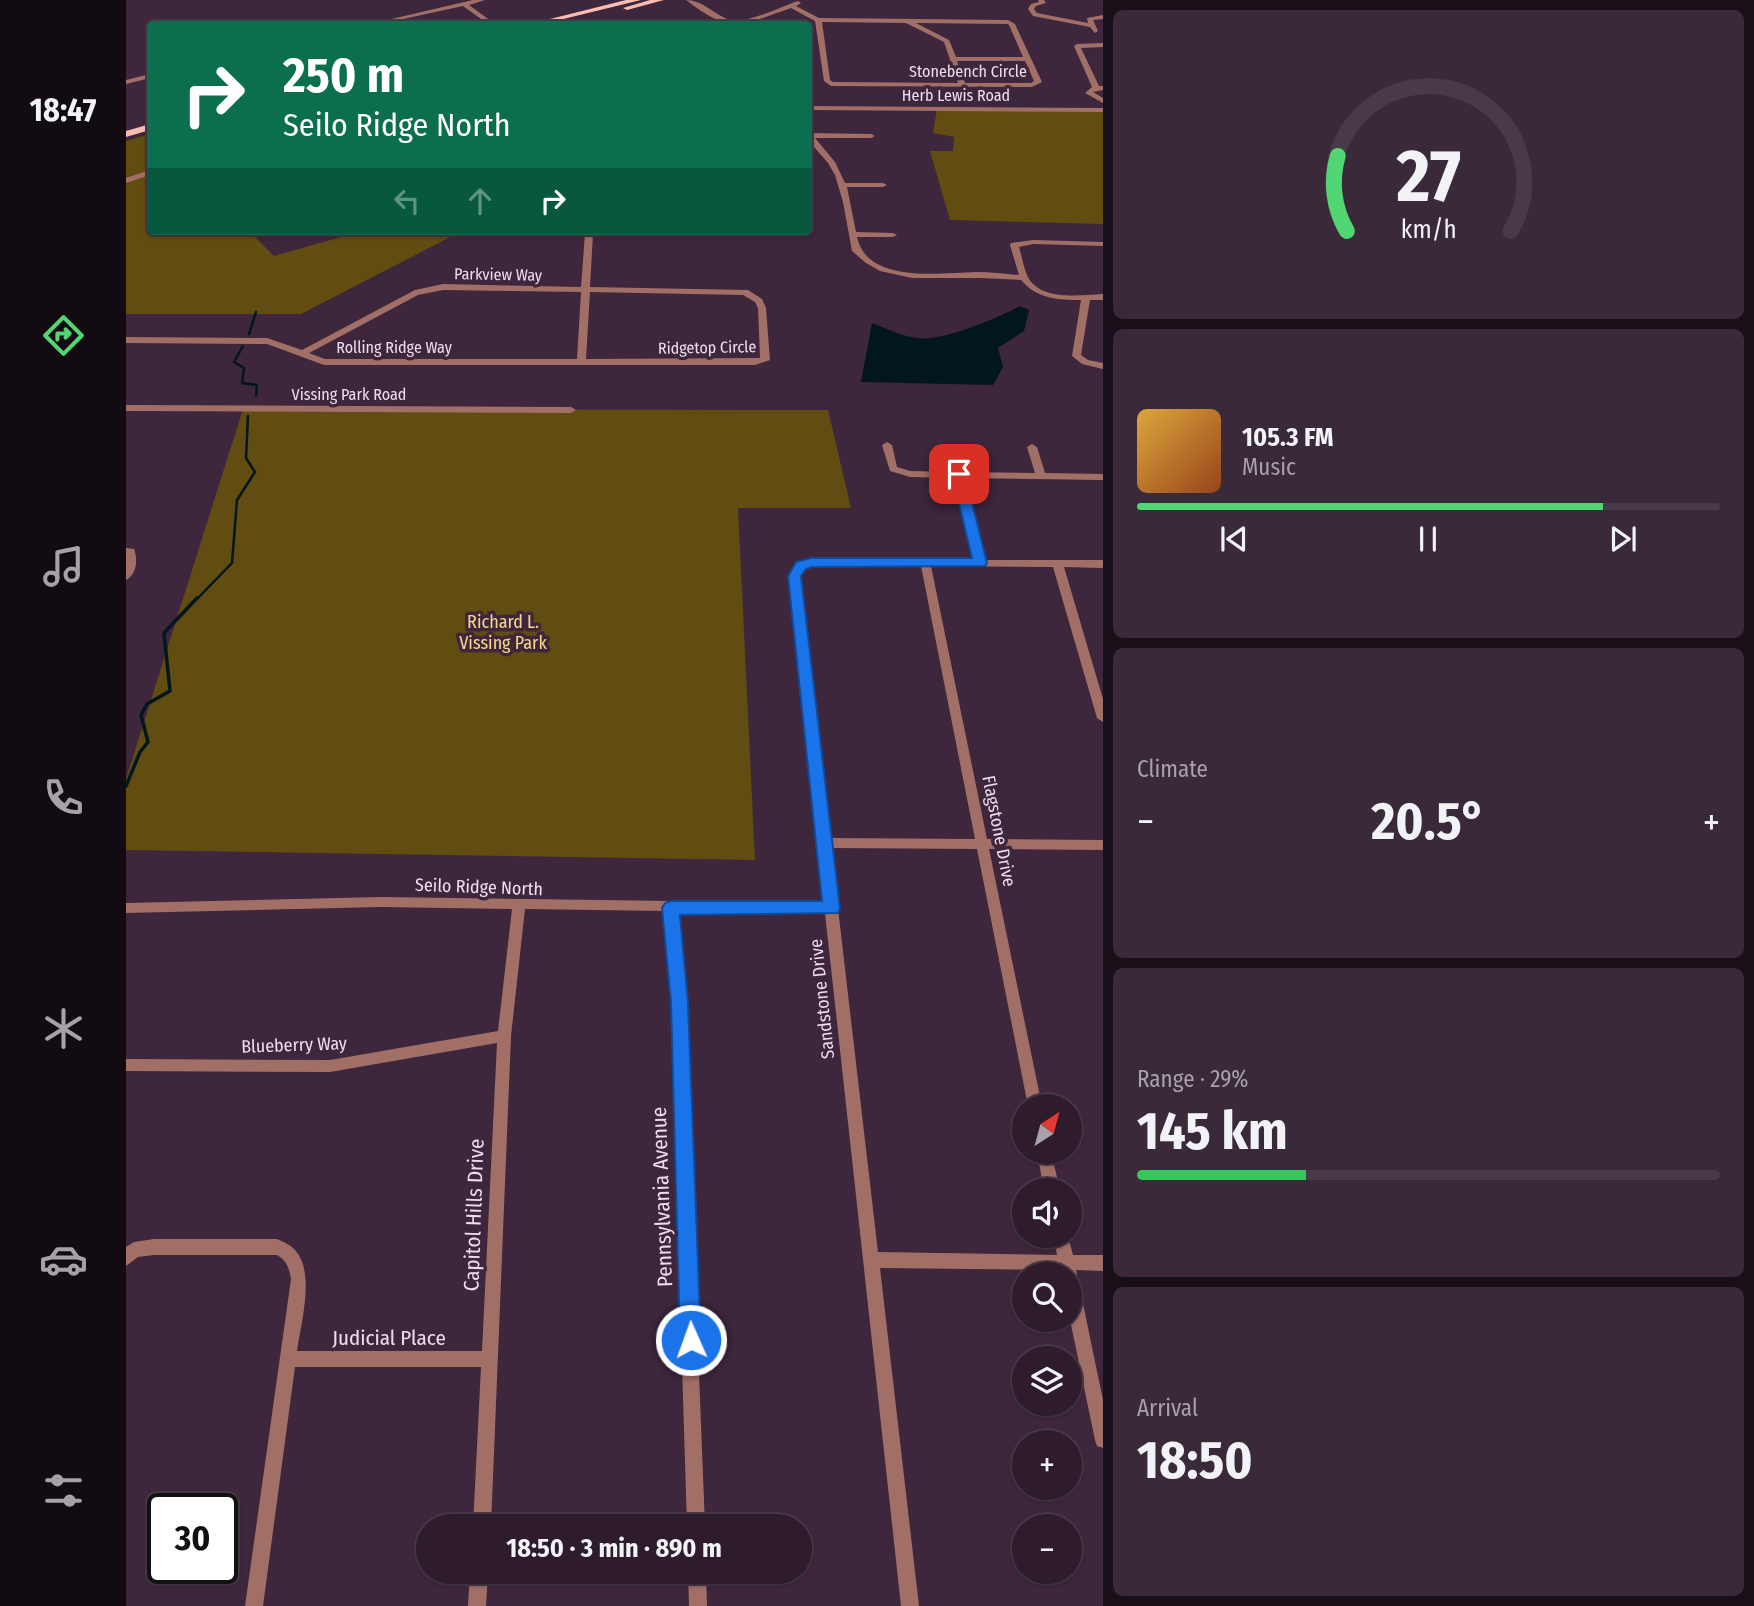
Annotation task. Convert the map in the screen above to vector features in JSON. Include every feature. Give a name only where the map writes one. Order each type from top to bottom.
[{"type":"main road","points":[[547,21],[637,0]]},
{"type":"main road","points":[[572,21],[660,0]]},
{"type":"main road","points":[[126,126],[147,121]]},
{"type":"main road","points":[[126,134],[147,128]]},
{"type":"street","points":[[387,21],[482,0]]},
{"type":"street","points":[[689,0],[725,21]]},
{"type":"street","points":[[702,0],[735,21]]},
{"type":"street","points":[[749,21],[792,6],[801,0]]},
{"type":"street","points":[[1041,0],[1043,3],[1030,2],[1031,11],[1040,17],[1093,26]]},
{"type":"street","points":[[464,4],[488,21]]},
{"type":"street","name":"Stonebench Circle","points":[[792,6],[818,20],[1008,22],[1012,24],[1037,80],[1035,85],[831,84],[827,80],[818,20]]},
{"type":"street","points":[[1098,99],[1090,91],[1100,88],[1077,46],[1102,45],[1089,19],[1103,17]]},
{"type":"street","points":[[906,20],[947,41],[961,85]]},
{"type":"street","points":[[953,59],[1028,60]]},
{"type":"street","points":[[126,82],[147,77]]},
{"type":"street","points":[[1084,110],[1098,99]]},
{"type":"street","points":[[1098,99],[1095,105],[1101,110]]},
{"type":"street","name":"Herb Lewis Road","points":[[812,108],[1101,110]]},
{"type":"street","points":[[812,135],[871,136]]},
{"type":"street","points":[[812,138],[837,166],[856,251],[866,261],[902,275],[930,278],[973,275],[1024,278]]},
{"type":"street","points":[[126,181],[147,174]]},
{"type":"street","points":[[843,184],[883,185]]},
{"type":"street","points":[[852,234],[893,235]]},
{"type":"street","points":[[581,363],[589,235]]},
{"type":"street","points":[[1103,244],[1033,242],[1014,245],[1024,278],[1033,288],[1052,296],[1103,297]]},
{"type":"street","name":"Parkview Way","points":[[301,355],[415,293],[443,287],[586,289]]},
{"type":"street","name":"Ridgetop Circle","points":[[581,363],[765,360],[762,308],[759,300],[745,292],[586,289]]},
{"type":"street","points":[[1086,297],[1076,356],[1085,362],[1103,366]]},
{"type":"street","name":"Rolling Ridge Way","points":[[126,340],[267,341],[324,362],[581,363]]},
{"type":"street","name":"Vissing Park Road","points":[[126,408],[571,410]]},
{"type":"street","points":[[887,444],[893,469],[898,472],[1103,477]]},
{"type":"street","points":[[1032,447],[1041,477]]},
{"type":"street","points":[[959,474],[980,563]]},
{"type":"street","points":[[126,551],[130,551],[132,560],[126,576]]},
{"type":"street","name":"Sandstone Drive","points":[[911,1606],[794,576],[796,571],[811,562],[1103,564]]},
{"type":"street","name":"Flagstone Drive","points":[[926,562],[1033,1094]]},
{"type":"street","points":[[1058,563],[1103,718]]},
{"type":"street","points":[[825,843],[1103,845]]},
{"type":"street","name":"Seilo Ridge North","points":[[126,908],[380,902],[519,906],[832,908]]},
{"type":"street","name":"Capitol Hills Drive","points":[[483,1514],[504,1036],[519,906]]},
{"type":"street","name":"Pennsylvania Avenue","points":[[671,908],[680,1022],[696,1514]]},
{"type":"street","name":"Blueberry Way","points":[[126,1065],[330,1066],[504,1036]]},
{"type":"street","points":[[126,1258],[134,1250],[154,1247],[277,1247],[285,1250],[296,1261],[299,1279],[254,1606]]},
{"type":"street","points":[[871,1260],[1067,1262],[1064,1248]]},
{"type":"street","points":[[1082,1262],[1103,1263]]},
{"type":"street","points":[[1081,1332],[1103,1440]]},
{"type":"street","name":"Judicial Place","points":[[288,1359],[491,1359]]},
{"type":"street","points":[[477,1606],[478,1584]]},
{"type":"street","points":[[697,1584],[698,1606]]},
{"type":"green space","points":[[937,109],[1103,110],[1103,224],[950,220],[930,151],[953,151],[954,137],[933,133]]},
{"type":"green space","points":[[147,135],[147,235],[253,235],[274,256],[348,235],[454,235],[301,314],[126,314],[126,141]]},
{"type":"green space","name":"Richard L. Vissing Park","points":[[243,409],[828,410],[851,508],[738,508],[755,860],[126,850],[126,779]]},
{"type":"shaded area","points":[[1020,306],[1029,310],[1024,331],[998,348],[1003,367],[993,385],[861,382],[872,323],[893,332],[923,339],[977,325]]},
{"type":"waterway","points":[[249,334],[256,312]]},
{"type":"waterway","points":[[243,346],[234,362],[244,368],[242,383],[257,385],[256,396]]},
{"type":"waterway","points":[[196,600],[232,563],[237,500],[255,472],[246,458],[248,416]]},
{"type":"waterway","points":[[126,786],[140,752],[148,742],[141,715],[147,704],[170,691],[164,633],[197,598]]},
{"type":"route","points":[[691,1340],[679,1044],[680,1003],[671,908],[832,908],[794,576],[801,566],[811,562],[980,563],[959,474]]}]
